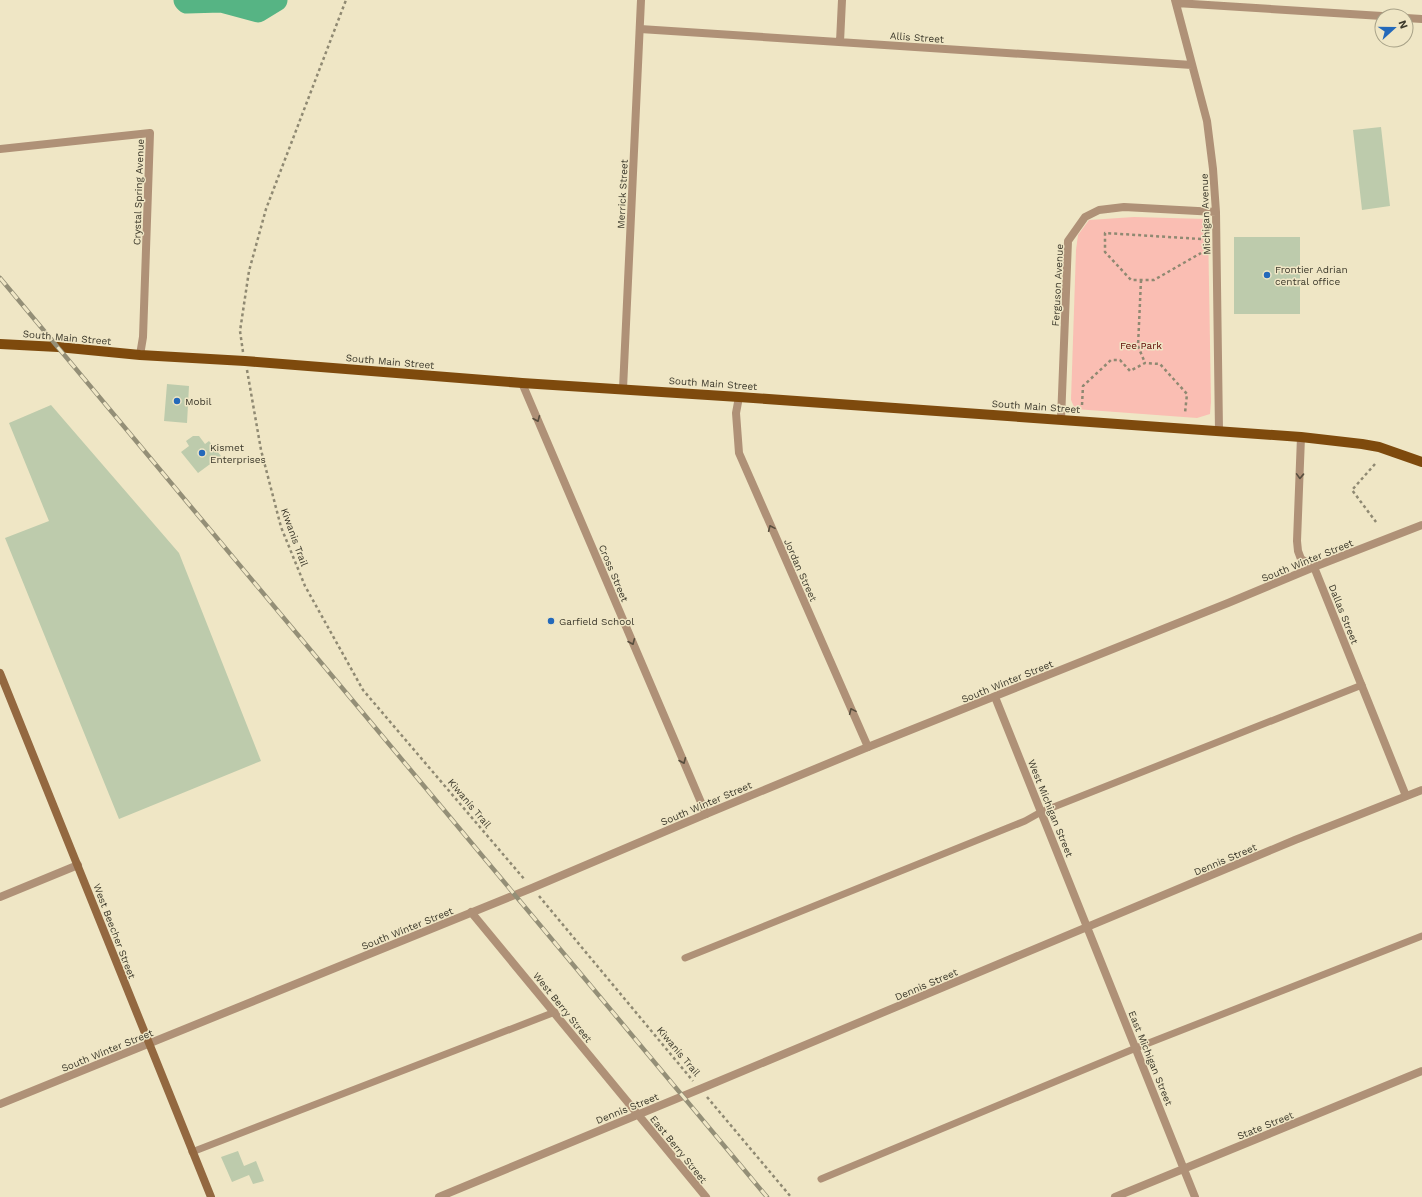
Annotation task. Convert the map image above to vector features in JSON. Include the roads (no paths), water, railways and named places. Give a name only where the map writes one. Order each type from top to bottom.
[{"type":"main road","name":"South Main Street","points":[[0,344],[140,355],[245,361],[522,384],[623,389],[1301,437],[1379,447],[1422,462]]},
{"type":"main road","name":"West Beecher Street","points":[[0,672],[3,687],[78,865],[148,1044],[211,1197]]},
{"type":"street","name":"Merrick Street","points":[[623,389],[641,0]]},
{"type":"street","points":[[840,42],[842,0]]},
{"type":"street","points":[[1176,2],[1374,15]]},
{"type":"street","name":"Michigan Avenue","points":[[1176,2],[1207,121],[1213,169],[1216,212],[1220,432]]},
{"type":"street","name":"Allis Street","points":[[640,29],[1192,65]]},
{"type":"street","name":"Crystal Spring Avenue","points":[[0,149],[150,133],[143,337],[140,355]]},
{"type":"street","name":"Ferguson Avenue","points":[[1061,420],[1068,241],[1074,231],[1085,217],[1099,210],[1124,207],[1216,212]]},
{"type":"street","name":"Cross Street","points":[[522,384],[706,814]]},
{"type":"street","name":"Jordan Street","points":[[739,397],[736,413],[739,453],[868,747]]},
{"type":"street","name":"Dallas Street","points":[[1301,437],[1297,542],[1298,551],[1301,559],[1314,567],[1406,796]]},
{"type":"street","name":"South Winter Street","points":[[0,1104],[532,888],[868,747],[1422,525]]},
{"type":"street","name":"West Michigan Street","points":[[995,697],[1088,927]]},
{"type":"street","name":"Dennis Street","points":[[439,1197],[1295,840],[1422,790]]},
{"type":"street","points":[[0,897],[78,865]]},
{"type":"street","name":"West Berry Street","points":[[471,912],[638,1115]]},
{"type":"street","name":"East Michigan Street","points":[[1088,927],[1195,1197]]},
{"type":"street","name":"State Street","points":[[1115,1197],[1422,1071]]},
{"type":"street","name":"East Berry Street","points":[[638,1115],[706,1197]]},
{"type":"lane","points":[[685,958],[1025,821],[1041,812],[1362,685]]},
{"type":"lane","points":[[821,1179],[1136,1048],[1422,936]]},
{"type":"lane","points":[[192,1152],[554,1012]]},
{"type":"waterway","points":[[185,0],[187,2],[221,1],[258,11],[276,0]]},
{"type":"railway","points":[[0,278],[767,1197]]},
{"type":"place","name":"Frontier Adrian central office","points":[[1267,275]]},
{"type":"place","name":"Mobil","points":[[177,401]]},
{"type":"place","name":"Kismet Enterprises","points":[[202,453]]},
{"type":"place","name":"Garfield School","points":[[551,621]]},
{"type":"park label","name":"Fee Park","points":[[1141,345]]}]
